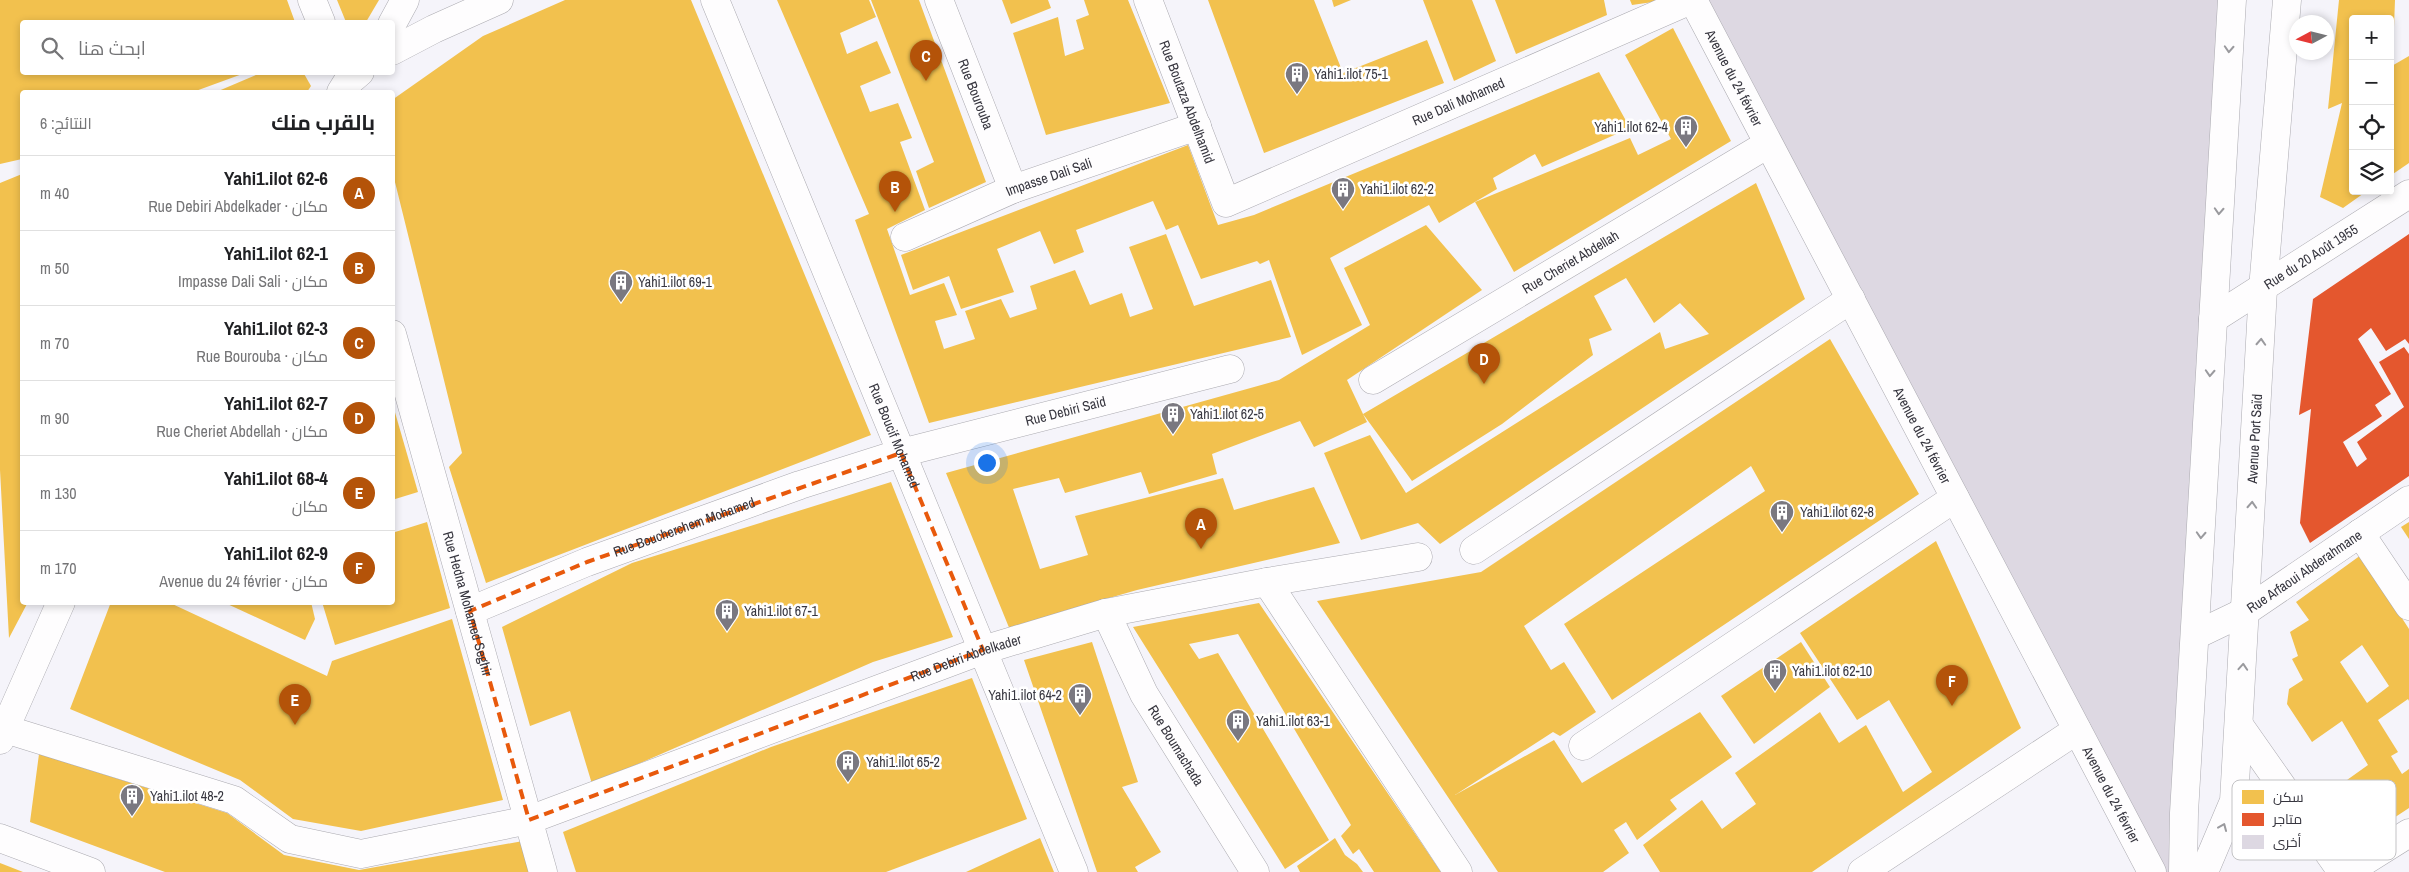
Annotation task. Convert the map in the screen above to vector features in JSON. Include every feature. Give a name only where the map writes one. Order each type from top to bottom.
[{"type":"street","points":[[312,0],[320,20]]},
{"type":"street","points":[[394,20],[405,0]]},
{"type":"street","points":[[395,49],[434,29],[499,0]]},
{"type":"street","name":"Rue Boucif Mohamed","points":[[715,0],[1074,872]]},
{"type":"street","name":"Rue Bourouba","points":[[940,0],[1013,189]]},
{"type":"street","name":"Rue Boutaza Abdelhamid","points":[[1148,0],[1226,203]]},
{"type":"street","name":"Avenue du 24 février","points":[[1692,0],[2152,872]]},
{"type":"street","name":"Rue Dali Mohamed","points":[[1226,203],[1692,0]]},
{"type":"street","points":[[2183,872],[2184,813],[2232,0]]},
{"type":"street","name":"Avenue Port Saïd","points":[[2235,780],[2263,289],[2287,0]]},
{"type":"street","name":"Impasse Dali Sali","points":[[906,237],[1013,189],[1196,126]]},
{"type":"street","name":"Rue Cheriet Abdellah","points":[[1373,380],[1768,144]]},
{"type":"street","name":"Rue du 20 Août 1955","points":[[2213,319],[2263,289],[2409,194]]},
{"type":"street","points":[[1474,550],[1851,299]]},
{"type":"street","name":"Rue Hedna Mohamed Seghir","points":[[395,345],[543,872]]},
{"type":"street","name":"Rue Debiri Saïd","points":[[901,453],[1230,369]]},
{"type":"street","name":"Rue Boucherchem Mohamed","points":[[470,611],[587,562],[800,485],[901,453]]},
{"type":"street","points":[[1583,746],[1955,498]]},
{"type":"street","name":"Rue Arfaoui Abderahmane","points":[[2196,635],[2246,611],[2409,500]]},
{"type":"street","points":[[2360,533],[2409,606]]},
{"type":"street","name":"Rue Debiri Abdelkader","points":[[3,734],[234,800],[290,839],[361,854],[529,820],[982,650],[1106,613],[1267,582],[1418,557]]},
{"type":"street","points":[[1267,582],[1458,872]]},
{"type":"street","points":[[3,734],[60,605]]},
{"type":"street","name":"Rue Boumachada","points":[[1106,613],[1144,694],[1255,872]]},
{"type":"street","points":[[2239,725],[2278,780]]},
{"type":"street","points":[[1862,872],[2077,730]]},
{"type":"street","name":"Avenue Port Saïd","points":[[2204,872],[2232,806]]},
{"type":"street","points":[[2396,841],[2409,833]]},
{"type":"street","points":[[0,838],[91,872]]},
{"type":"street","points":[[2334,860],[2342,872]]},
{"type":"street","points":[[2347,872],[2366,860]]},
{"type":"highlighted area","points":[[901,453],[983,650],[529,820],[470,611],[587,562]]},
{"type":"building: سكن","points":[[0,0],[287,0],[294,20],[20,20],[20,75],[240,75],[198,90],[20,90],[20,159],[0,164]]},
{"type":"building: سكن","points":[[337,0],[379,0],[367,20],[345,20]]},
{"type":"building: سكن","name":"Yahi1.ilot 69-1","points":[[565,0],[691,0],[871,435],[486,583],[449,467],[462,453],[395,182],[395,98],[483,36]]},
{"type":"building: سكن","points":[[777,0],[869,0],[876,17],[840,33],[847,54],[877,41],[891,73],[860,86],[870,112],[898,103],[912,138],[900,142],[925,210],[887,229],[910,295],[944,283],[957,315],[935,321],[944,349],[975,339],[965,311],[1001,299],[1010,318],[1037,309],[1030,286],[1075,270],[1090,305],[1122,293],[1130,317],[1153,309],[1129,247],[1166,234],[1194,306],[1271,280],[1291,337],[929,423],[855,220],[869,214]]},
{"type":"building: سكن","points":[[871,0],[919,0],[986,182],[929,208],[916,171],[934,162]]},
{"type":"building: سكن","points":[[1002,0],[1048,0],[1051,8],[1011,24]]},
{"type":"building: سكن","points":[[1084,0],[1128,0],[1170,103],[1046,135],[1013,33],[1058,17],[1065,56],[1084,49],[1076,20],[1089,15]]},
{"type":"building: سكن","name":"Yahi1.ilot 75-1","points":[[1208,0],[1314,0],[1343,73],[1427,40],[1444,83],[1264,153]]},
{"type":"building: سكن","points":[[1332,0],[1351,0],[1334,7]]},
{"type":"building: سكن","points":[[1423,0],[1472,0],[1496,61],[1454,81]]},
{"type":"building: سكن","points":[[1495,0],[1604,0],[1607,15],[1516,54]]},
{"type":"building: سكن","points":[[1630,0],[1660,0],[1660,1],[1632,5]]},
{"type":"building: سكن","points":[[2339,0],[2395,0],[2394,27],[2394,15],[2349,15],[2349,195],[2361,195],[2343,208],[2320,197],[2342,103],[2328,109]]},
{"type":"building: سكن","name":"Yahi1.ilot 62-4","points":[[1673,28],[1731,141],[1514,272],[1475,202],[1630,138],[1638,155],[1671,139],[1625,55]]},
{"type":"building: سكن","points":[[2409,56],[2409,163],[2394,173],[2394,105],[2394,65]]},
{"type":"building: سكن","name":"Yahi1.ilot 62-2","points":[[1599,72],[1630,128],[1542,167],[1535,154],[1493,178],[1497,189],[1439,223],[1429,205],[1330,258],[1362,325],[1302,355],[1269,260],[1260,264],[1257,261],[1201,279],[1178,225],[1166,230],[1153,201],[1076,230],[1084,252],[1054,264],[1040,231],[997,249],[1014,292],[961,309],[949,276],[913,290],[901,255],[1188,145],[1218,225],[1254,215]]},
{"type":"building: سكن","points":[[256,75],[305,75],[311,86],[308,90],[221,90]]},
{"type":"building: سكن","points":[[20,175],[20,605],[26,605],[9,638],[0,470],[0,183]]},
{"type":"building: سكن","points":[[1756,183],[1805,299],[1440,544],[1418,523],[1361,540],[1324,453],[1370,435],[1406,493],[1660,332],[1665,349],[1709,334],[1680,303],[1654,323],[1626,278],[1594,296],[1612,330],[1589,339],[1593,355],[1502,424],[1412,481],[1363,414]]},
{"type":"building: سكن","name":"Yahi1.ilot 62-5","points":[[1426,225],[1482,290],[1347,380],[1367,422],[1314,447],[1300,421],[1212,454],[1217,474],[1149,494],[1141,472],[1065,493],[1059,478],[1013,489],[1040,569],[1088,555],[1075,516],[1223,478],[1234,510],[1314,487],[1340,543],[1137,590],[1064,611],[1010,630],[946,473],[1279,380],[1370,325],[1344,268]]},
{"type":"building: سكن","name":"Yahi1.ilot 62-8","points":[[1830,339],[1919,494],[1612,700],[1564,624],[1765,491],[1751,466],[1524,626],[1551,670],[1564,662],[1596,712],[1560,736],[1553,732],[1455,795],[1554,740],[1582,783],[1700,712],[1732,757],[1670,800],[1677,809],[1637,840],[1626,822],[1614,830],[1629,853],[1603,872],[1498,872],[1317,601],[1481,572]]},
{"type":"building: سكن","points":[[395,412],[418,492],[395,499]]},
{"type":"building: سكن","name":"Yahi1.ilot 67-1","points":[[891,482],[953,637],[873,662],[592,784],[570,711],[530,726],[502,627],[632,563]]},
{"type":"building: سكن","points":[[427,522],[450,608],[335,645],[323,605],[395,605],[395,532]]},
{"type":"building: سكن","points":[[2409,522],[2409,539],[2401,527]]},
{"type":"building: سكن","points":[[1936,541],[2021,728],[1812,872],[1660,872],[1643,845],[1702,800],[1722,829],[1756,804],[1735,773],[1820,712],[1839,743],[1866,725],[1903,792],[1932,772],[1889,700],[1857,720],[1800,633]]},
{"type":"building: سكن","points":[[2361,555],[2409,629],[2409,701],[2408,699],[2378,720],[2398,752],[2391,756],[2402,774],[2409,769],[2409,808],[2396,817],[2396,780],[2347,780],[2368,765],[2342,721],[2312,742],[2287,704],[2289,689],[2303,680],[2292,659],[2298,656],[2290,632],[2309,620],[2296,602]],"holes":[[[2362,645],[2389,686],[2367,703],[2340,662]]]},
{"type":"building: سكن","name":"Yahi1.ilot 63-1","points":[[1259,603],[1441,872],[1374,872],[1359,849],[1353,854],[1341,836],[1351,825],[1238,634],[1189,644],[1199,659],[1218,653],[1329,840],[1285,869],[1133,627]]},
{"type":"building: سكن","points":[[110,605],[174,605],[327,676],[332,661],[452,619],[503,800],[361,831],[293,819],[240,780],[70,709]]},
{"type":"building: سكن","points":[[229,605],[312,605],[315,619],[305,640]]},
{"type":"building: سكن","name":"Yahi1.ilot 64-2","points":[[1092,642],[1138,782],[1122,787],[1161,852],[1135,867],[1138,872],[1097,872],[1024,660]]},
{"type":"building: سكن","name":"Yahi1.ilot 62-10","points":[[1801,642],[1830,687],[1754,744],[1721,696]]},
{"type":"building: سكن","name":"Yahi1.ilot 65-2","points":[[972,678],[1027,819],[886,872],[576,872],[563,832],[771,747]]},
{"type":"building: سكن","name":"Yahi1.ilot 48-2","points":[[39,754],[227,813],[284,855],[359,870],[523,841],[531,872],[165,872],[30,822]]},
{"type":"building: سكن","points":[[1040,838],[1054,872],[966,872]]},
{"type":"building: سكن","points":[[1335,838],[1345,855],[1357,864],[1363,872],[1300,872],[1297,866]]},
{"type":"building: سكن","points":[[0,863],[23,872],[0,872]]},
{"type":"building: متاجر","points":[[2409,234],[2409,344],[2405,339],[2386,351],[2371,328],[2358,339],[2391,394],[2375,405],[2382,416],[2343,442],[2357,467],[2367,459],[2357,442],[2404,407],[2379,362],[2404,347],[2409,354],[2409,476],[2310,543],[2300,523],[2311,409],[2299,415],[2313,299]]},
{"type":"building: أخرى","points":[[1708,0],[2232,0],[2184,872],[2153,872]]},
{"type":"place","name":"Yahi1.ilot 62-3","points":[[926,81]]},
{"type":"place","name":"Yahi1.ilot 75-1","points":[[1297,95]]},
{"type":"place","name":"Yahi1.ilot 62-4","points":[[1686,148]]},
{"type":"place","name":"Yahi1.ilot 62-2","points":[[1343,210]]},
{"type":"place","name":"Yahi1.ilot 62-1","points":[[895,212]]},
{"type":"place","name":"Yahi1.ilot 69-1","points":[[621,303]]},
{"type":"place","name":"Yahi1.ilot 62-7","points":[[1484,384]]},
{"type":"place","name":"Yahi1.ilot 62-5","points":[[1173,435]]},
{"type":"place","name":"Yahi1.ilot 62-8","points":[[1782,533]]},
{"type":"place","name":"Yahi1.ilot 62-6","points":[[1201,549]]},
{"type":"place","name":"Yahi1.ilot 67-1","points":[[727,632]]},
{"type":"place","name":"Yahi1.ilot 62-10","points":[[1775,692]]},
{"type":"place","name":"Yahi1.ilot 62-9","points":[[1952,706]]},
{"type":"place","name":"Yahi1.ilot 64-2","points":[[1080,716]]},
{"type":"place","name":"Yahi1.ilot 68-4","points":[[295,725]]},
{"type":"place","name":"Yahi1.ilot 63-1","points":[[1238,742]]},
{"type":"place","name":"Yahi1.ilot 65-2","points":[[848,783]]},
{"type":"place","name":"Yahi1.ilot 48-2","points":[[132,817]]}]
